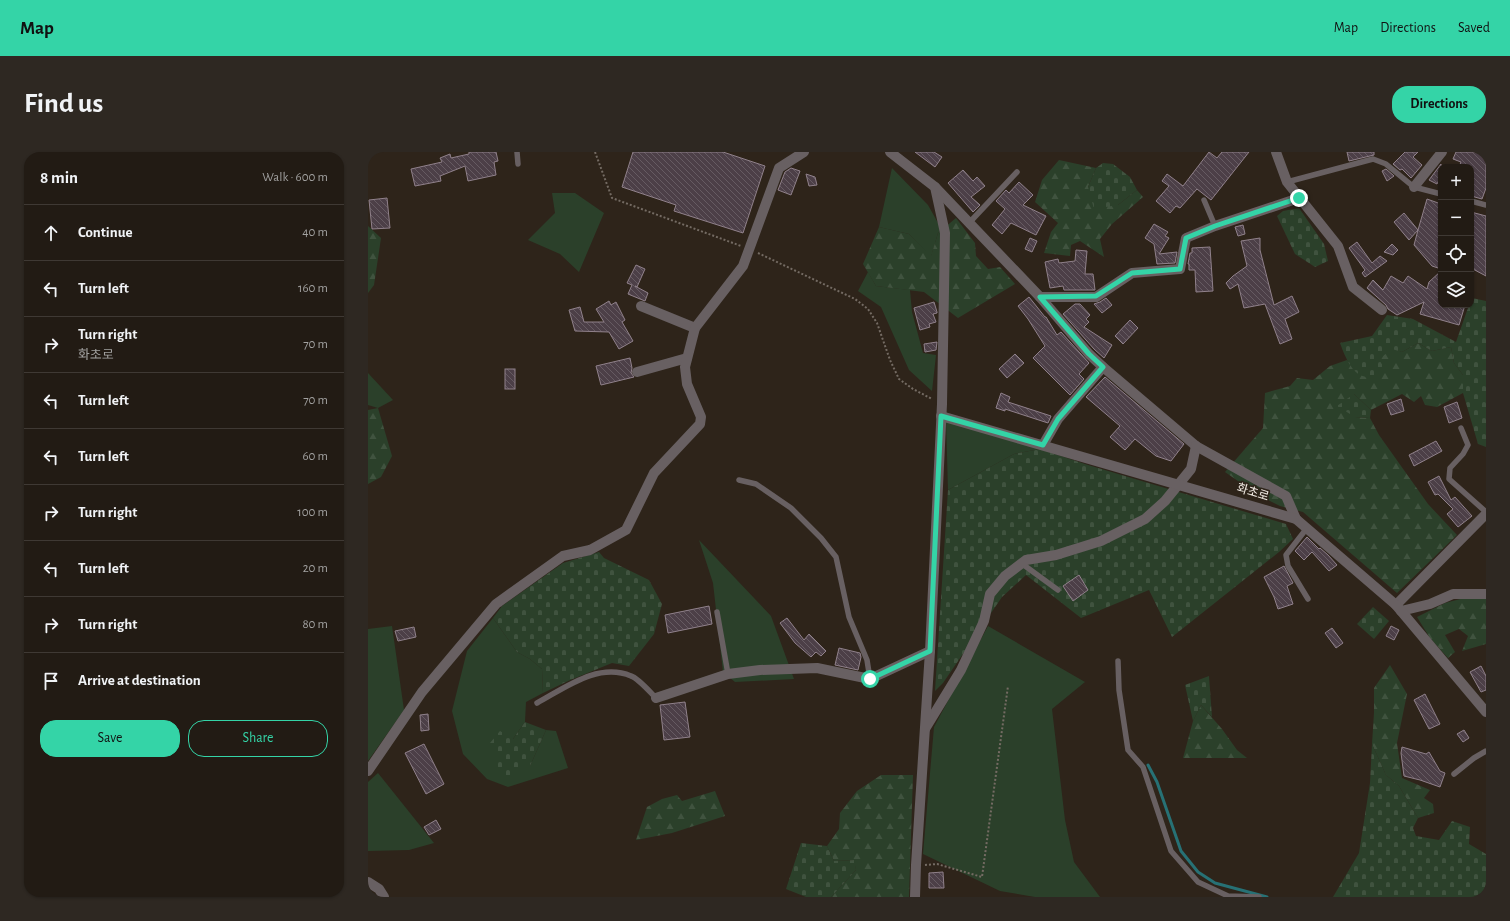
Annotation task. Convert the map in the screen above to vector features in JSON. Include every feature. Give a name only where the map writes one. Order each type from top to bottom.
[{"type":"street","points":[[368,771],[422,692],[496,604],[562,556],[590,550],[626,530],[654,473],[700,424],[701,417],[687,384],[685,367],[695,328],[743,266],[779,168],[804,152]]},
{"type":"street","points":[[890,152],[935,187],[1040,297],[1089,354],[1103,367],[1196,446],[1286,496],[1296,519]]},
{"type":"street","points":[[1276,152],[1287,182],[1338,246],[1354,287],[1382,310]]},
{"type":"street","points":[[1414,187],[1442,152]]},
{"type":"street","points":[[915,897],[924,729],[930,651],[942,404],[945,233],[935,187]]},
{"type":"street","points":[[1040,297],[1096,296],[1132,273],[1180,269],[1186,238],[1215,226],[1299,198]]},
{"type":"street","points":[[641,306],[695,328]]},
{"type":"street","points":[[637,372],[687,358]]},
{"type":"street","points":[[1043,445],[1058,419],[1103,367]]},
{"type":"street","name":"화초로","points":[[941,416],[1296,519],[1399,608],[1486,712]]},
{"type":"street","points":[[924,729],[961,670],[984,621],[990,594],[1005,576],[1026,560],[1056,555],[1101,541],[1145,519],[1165,501],[1191,469],[1196,446]]},
{"type":"street","points":[[1399,608],[1486,513]]},
{"type":"street","points":[[1399,608],[1430,604],[1453,594],[1486,594]]},
{"type":"street","points":[[656,698],[728,674],[760,670],[817,668],[870,679],[930,651]]},
{"type":"street","points":[[368,882],[379,889],[384,897]]},
{"type":"lane","points":[[517,152],[518,164]]},
{"type":"lane","points":[[1287,182],[1373,159],[1386,164],[1414,187],[1438,193]]},
{"type":"lane","points":[[969,223],[1017,172]]},
{"type":"lane","points":[[1204,200],[1215,226]]},
{"type":"lane","points":[[1474,202],[1486,205]]},
{"type":"lane","points":[[1461,428],[1468,445],[1463,454],[1450,468],[1449,479],[1486,513]]},
{"type":"lane","points":[[739,480],[756,484],[791,508],[821,538],[836,557],[849,617],[868,660],[870,679]]},
{"type":"lane","points":[[1307,528],[1286,555],[1288,566],[1308,599]]},
{"type":"lane","points":[[1021,564],[1058,590]]},
{"type":"lane","points":[[717,612],[728,674]]},
{"type":"lane","points":[[1118,661],[1120,690],[1128,750],[1143,767],[1171,851],[1198,882],[1228,896],[1259,897]]},
{"type":"lane","points":[[537,703],[588,676],[610,671],[632,676],[656,698]]},
{"type":"lane","points":[[1454,774],[1474,758],[1486,751]]},
{"type":"path","points":[[595,152],[612,198],[748,249],[854,298],[868,309],[877,323],[890,360],[899,379],[913,389],[942,404]]},
{"type":"path","points":[[916,866],[937,864],[982,877],[1008,686]]},
{"type":"green space","points":[[1059,160],[1096,168],[1088,187],[1118,205],[1137,190],[1143,197],[1112,224],[1100,239],[1104,257],[1080,241],[1071,245],[1070,256],[1044,253],[1051,232],[1058,223],[1035,202],[1042,180]]},
{"type":"green space","points":[[1103,163],[1113,164],[1130,177],[1137,190],[1118,205],[1094,209],[1088,187],[1096,168]]},
{"type":"green space","points":[[892,168],[928,205],[942,230],[938,233],[931,257],[909,234],[879,227]]},
{"type":"green space","points":[[552,193],[575,193],[604,213],[579,272],[560,254],[528,240],[555,213]]},
{"type":"green space","points":[[1299,208],[1324,244],[1328,261],[1315,267],[1295,254],[1277,216],[1283,211]]},
{"type":"green space","points":[[956,218],[975,243],[976,256],[988,269],[1000,267],[1015,284],[958,318],[924,292],[876,286],[863,264],[879,227],[909,234],[931,256],[938,233]]},
{"type":"green space","points":[[368,226],[381,238],[374,285],[368,293]]},
{"type":"green space","points":[[868,272],[876,286],[910,290],[912,312],[923,353],[936,355],[932,391],[909,370],[881,307],[858,291]]},
{"type":"green space","points":[[1474,298],[1486,301],[1486,447],[1478,444],[1463,393],[1463,375],[1454,363],[1451,347],[1432,351],[1418,343],[1402,352],[1392,349],[1379,359],[1385,370],[1368,377],[1361,376],[1351,366],[1340,343],[1372,336],[1387,315],[1413,319],[1456,342],[1468,308],[1474,308]]},
{"type":"green space","points":[[1418,343],[1432,351],[1451,347],[1454,363],[1463,375],[1463,393],[1437,407],[1425,405],[1421,396],[1414,402],[1402,394],[1371,410],[1354,394],[1355,417],[1370,418],[1379,435],[1428,504],[1457,535],[1397,593],[1303,512],[1280,506],[1258,495],[1225,472],[1263,428],[1265,393],[1290,386],[1297,378],[1313,380],[1330,366],[1347,360],[1358,373],[1392,348],[1402,352]]},
{"type":"green space","points":[[368,373],[393,400],[378,408],[368,405]]},
{"type":"green space","points":[[1354,394],[1371,410],[1370,418],[1355,417],[1337,406]]},
{"type":"green space","points":[[378,408],[392,456],[381,477],[368,484],[368,410]]},
{"type":"green space","points":[[946,421],[1040,449],[1014,454],[948,490]]},
{"type":"green space","points":[[1040,449],[1088,465],[1286,524],[1293,539],[1279,552],[1172,637],[1149,590],[1081,618],[1026,575],[1002,597],[943,683],[935,691],[948,490],[1014,454]]},
{"type":"green space","points":[[699,540],[771,616],[794,679],[735,682],[723,672],[713,583]]},
{"type":"green space","points":[[599,552],[604,558],[649,580],[662,604],[654,634],[629,666],[612,663],[543,693],[542,669],[530,659],[517,652],[493,618],[502,606],[563,563]]},
{"type":"green space","points":[[1468,597],[1486,597],[1486,644],[1462,651],[1468,636],[1459,629],[1445,635],[1455,652],[1448,658],[1430,638],[1417,617],[1445,603]]},
{"type":"green space","points":[[1373,607],[1389,621],[1374,639],[1357,624]]},
{"type":"green space","points":[[493,618],[517,652],[530,659],[542,669],[543,693],[526,702],[525,722],[513,739],[520,766],[530,766],[546,730],[556,731],[568,768],[508,787],[487,779],[463,754],[452,711],[467,651]]},
{"type":"green space","points":[[392,626],[404,710],[368,761],[368,629]]},
{"type":"green space","points":[[988,626],[1085,682],[1052,709],[1065,820],[1074,862],[1100,897],[1035,897],[1000,891],[923,854],[934,727]]},
{"type":"green space","points":[[1390,665],[1407,694],[1397,743],[1402,778],[1430,790],[1424,798],[1433,804],[1434,813],[1418,818],[1399,786],[1386,775],[1372,744],[1374,688]]},
{"type":"green space","points":[[1209,676],[1212,717],[1201,705],[1193,721],[1185,685]]},
{"type":"green space","points":[[1201,705],[1222,729],[1237,750],[1247,758],[1183,758],[1193,721]]},
{"type":"green space","points":[[525,722],[546,730],[530,766],[520,766],[506,779],[495,762],[500,756],[490,743],[500,731],[513,739]]},
{"type":"green space","points":[[1372,744],[1386,775],[1399,786],[1418,818],[1413,828],[1416,836],[1439,840],[1452,821],[1470,827],[1469,844],[1486,854],[1486,897],[1333,897],[1359,853],[1370,783]]},
{"type":"green space","points":[[378,773],[434,843],[409,850],[368,851],[368,782]]},
{"type":"green space","points":[[881,775],[913,775],[909,897],[831,897],[856,870],[854,860],[834,861],[827,846],[839,829],[840,813],[857,791]]},
{"type":"green space","points":[[715,791],[725,816],[672,833],[636,840],[647,807],[662,799],[677,795],[682,801]]},
{"type":"green space","points":[[801,843],[827,846],[834,861],[855,860],[856,870],[831,897],[806,897],[786,889]]},
{"type":"building","points":[[469,152],[496,152],[498,161],[494,162],[496,175],[468,181],[465,166],[440,176],[441,181],[415,186],[411,169],[442,162],[440,158],[450,154],[451,158],[469,154]]},
{"type":"building","points":[[633,152],[723,152],[765,166],[743,233],[674,211],[676,205],[622,187]]},
{"type":"building","points":[[915,152],[934,152],[942,157],[935,167]]},
{"type":"building","points":[[1209,152],[1217,158],[1222,152],[1249,152],[1211,200],[1197,189],[1180,208],[1176,206],[1170,213],[1156,201],[1169,186],[1162,181],[1167,174],[1183,186]]},
{"type":"building","points":[[1347,152],[1374,152],[1374,155],[1349,161]]},
{"type":"building","points":[[1405,152],[1418,152],[1413,157],[1422,165],[1411,178],[1402,169],[1400,170],[1393,164]]},
{"type":"building","points":[[1456,152],[1486,152],[1486,188],[1482,199],[1474,197],[1474,164],[1460,164],[1461,162],[1453,159]]},
{"type":"building","points":[[791,168],[800,171],[791,195],[778,190],[785,172]]},
{"type":"building","points":[[1438,168],[1437,184],[1429,180]]},
{"type":"building","points":[[1386,169],[1394,176],[1387,181],[1382,171]]},
{"type":"building","points":[[963,170],[973,181],[977,177],[985,186],[971,197],[980,205],[973,212],[948,183]]},
{"type":"building","points":[[806,174],[815,177],[817,185],[809,186]]},
{"type":"building","points":[[1019,182],[1033,195],[1023,205],[1046,216],[1036,235],[1011,223],[1002,234],[992,225],[1005,209],[996,201],[1006,190],[1009,193]]},
{"type":"building","points":[[387,198],[390,228],[372,229],[369,200]]},
{"type":"building","points":[[1427,199],[1438,203],[1438,268],[1432,266],[1414,245]]},
{"type":"building","points":[[1404,213],[1418,230],[1409,240],[1394,222]]},
{"type":"building","points":[[1474,213],[1486,216],[1486,276],[1474,270]]},
{"type":"building","points":[[1154,224],[1168,232],[1165,236],[1169,238],[1159,254],[1177,252],[1175,263],[1157,264],[1154,244],[1145,238]]},
{"type":"building","points":[[1243,225],[1245,234],[1238,236],[1235,227]]},
{"type":"building","points":[[1030,238],[1037,241],[1032,252],[1025,249]]},
{"type":"building","points":[[1260,238],[1260,250],[1274,305],[1292,296],[1299,312],[1285,319],[1292,339],[1280,344],[1265,304],[1244,308],[1238,284],[1230,289],[1226,283],[1247,266],[1241,241]]},
{"type":"building","points":[[1357,242],[1372,263],[1380,256],[1387,261],[1365,277],[1362,273],[1365,270],[1349,248]]},
{"type":"building","points":[[1392,244],[1398,250],[1393,255],[1384,252]]},
{"type":"building","points":[[1210,247],[1213,291],[1196,292],[1195,270],[1189,270],[1188,264],[1190,253],[1192,253],[1192,248]]},
{"type":"building","points":[[1076,250],[1087,251],[1085,274],[1093,274],[1095,290],[1064,290],[1063,286],[1050,288],[1045,262],[1058,259],[1059,263],[1075,261]]},
{"type":"building","points":[[636,265],[645,269],[637,287],[635,286],[648,293],[645,301],[628,294],[632,285],[627,283]]},
{"type":"building","points":[[1438,274],[1438,308],[1464,308],[1459,325],[1420,314],[1424,302],[1397,315],[1388,309],[1386,305],[1367,288],[1373,280],[1383,290],[1391,276],[1403,283],[1408,276],[1427,289],[1429,282]]},
{"type":"building","points":[[1029,297],[1046,317],[1057,335],[1061,332],[1089,363],[1079,374],[1084,379],[1070,395],[1033,358],[1045,346],[1018,306]]},
{"type":"building","points":[[1106,298],[1112,305],[1102,313],[1094,304]]},
{"type":"building","points":[[609,301],[611,305],[616,302],[625,320],[622,322],[633,341],[619,349],[609,332],[575,331],[569,310],[580,307],[584,322],[604,322],[596,309]]},
{"type":"building","points":[[934,302],[937,313],[933,314],[936,322],[929,324],[930,327],[920,330],[914,308]]},
{"type":"building","points":[[1075,304],[1080,304],[1090,315],[1086,319],[1089,322],[1084,327],[1112,345],[1104,358],[1063,314]]},
{"type":"building","points":[[1130,320],[1138,328],[1123,344],[1115,336]]},
{"type":"building","points":[[937,342],[936,350],[925,352],[924,344]]},
{"type":"building","points":[[1015,354],[1024,363],[1007,378],[999,369]]},
{"type":"building","points":[[630,358],[632,368],[631,373],[634,377],[601,385],[596,366]]},
{"type":"building","points":[[505,369],[515,369],[515,389],[505,389]]},
{"type":"building","points":[[1105,377],[1184,444],[1171,461],[1156,456],[1135,439],[1125,450],[1110,437],[1120,426],[1086,397]]},
{"type":"building","points":[[1001,393],[1010,397],[1008,402],[1051,416],[1048,423],[1005,409],[1005,411],[996,408]]},
{"type":"building","points":[[1401,399],[1404,411],[1391,415],[1387,404]]},
{"type":"building","points":[[1457,402],[1462,418],[1449,423],[1444,407]]},
{"type":"building","points":[[1436,441],[1442,451],[1414,466],[1409,455]]},
{"type":"building","points":[[1439,476],[1451,500],[1455,497],[1472,516],[1458,527],[1447,514],[1453,509],[1438,494],[1435,495],[1428,482]]},
{"type":"building","points":[[1307,537],[1337,565],[1329,571],[1312,552],[1304,560],[1295,551]]},
{"type":"building","points":[[1284,566],[1293,583],[1287,586],[1293,604],[1278,609],[1264,577]]},
{"type":"building","points":[[1079,575],[1088,590],[1073,601],[1063,586]]},
{"type":"building","points":[[709,606],[712,624],[668,633],[665,615]]},
{"type":"building","points":[[787,618],[804,640],[809,634],[826,651],[821,656],[816,652],[811,657],[795,643],[780,623]]},
{"type":"building","points":[[1391,626],[1399,630],[1394,640],[1386,636]]},
{"type":"building","points":[[414,627],[416,637],[398,641],[395,631]]},
{"type":"building","points":[[1332,628],[1343,643],[1336,648],[1325,633]]},
{"type":"building","points":[[839,648],[860,653],[861,657],[858,670],[835,665]]},
{"type":"building","points":[[1481,666],[1486,676],[1486,690],[1481,692],[1470,672]]},
{"type":"building","points":[[1425,694],[1440,724],[1429,729],[1414,700]]},
{"type":"building","points":[[685,702],[690,737],[664,740],[660,705]]},
{"type":"building","points":[[428,714],[429,730],[421,731],[420,715]]},
{"type":"building","points":[[1464,730],[1469,738],[1463,742],[1457,734]]},
{"type":"building","points":[[424,744],[444,784],[426,794],[405,753]]},
{"type":"building","points":[[1402,747],[1426,754],[1429,752],[1440,771],[1445,773],[1440,787],[1404,776],[1401,753]]},
{"type":"building","points":[[436,820],[441,829],[429,835],[424,827]]},
{"type":"building","points":[[943,872],[944,888],[929,888],[929,873]]},
{"type":"waterway","points":[[1148,765],[1157,782],[1181,851],[1198,872],[1215,883],[1267,897]]},
{"type":"route","points":[[870,679],[930,651],[941,416],[1043,445],[1058,419],[1103,367],[1089,354],[1040,297],[1096,296],[1132,273],[1180,269],[1186,238],[1215,226],[1299,198]]}]
